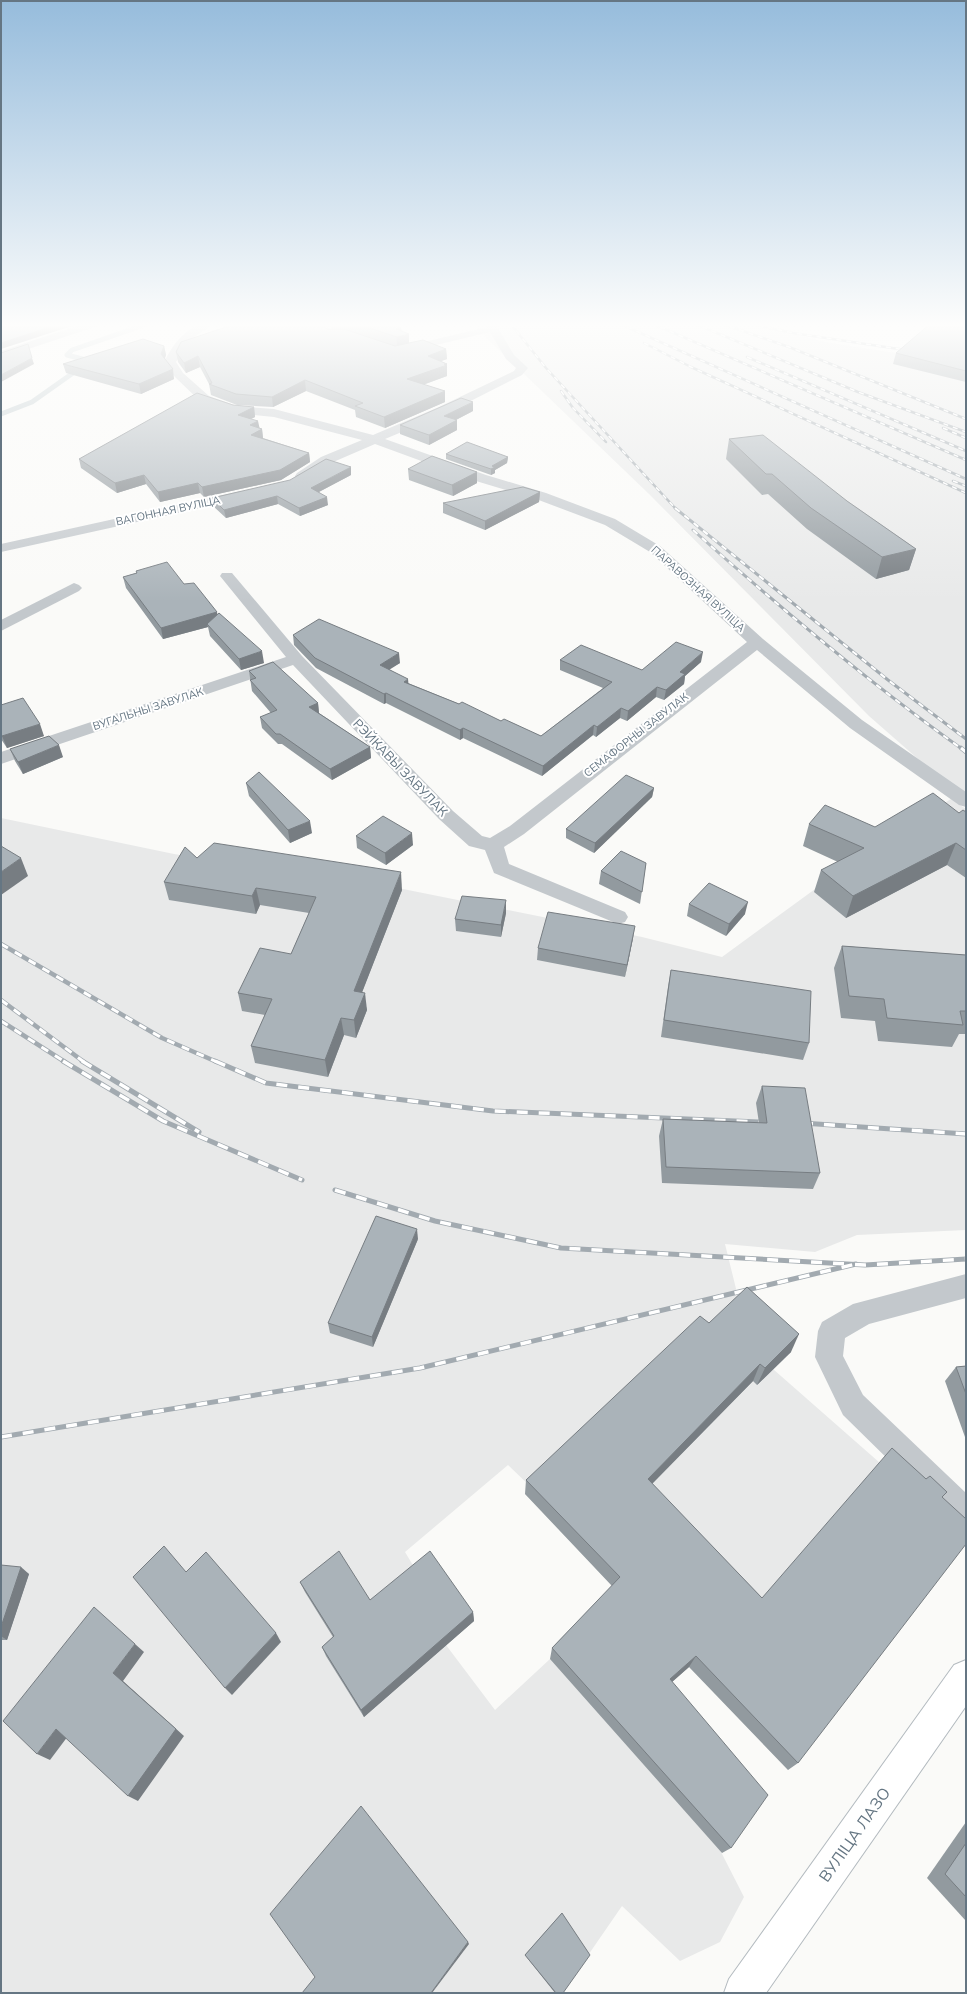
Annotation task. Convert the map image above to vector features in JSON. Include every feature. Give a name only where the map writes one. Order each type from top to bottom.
[{"type":"main road","name":"ВУЛІЦА ЛАЗО","points":[[743,1993],[966,1677]]},
{"type":"street","name":"ПАРАВОЗНАЯ ВУЛІЦА","points":[[287,416],[373,439],[481,478],[541,496],[610,522],[655,549],[757,642],[856,724],[966,801]]},
{"type":"street","points":[[292,481],[326,460],[428,416]]},
{"type":"street","name":"ВАГОННАЯ ВУЛІЦА","points":[[1,548],[255,492]]},
{"type":"street","name":"РЭЙКАВЫ ЗАВУЛАК","points":[[226,576],[296,660],[446,815],[476,841],[493,844]]},
{"type":"street","points":[[1,626],[74,588]]},
{"type":"street","name":"СЕМАФОРНЫ ЗАВУЛАК","points":[[493,844],[517,830],[757,642]]},
{"type":"street","name":"ВУГАЛЬНЫ ЗАВУЛАК","points":[[1,758],[296,660]]},
{"type":"street","points":[[493,844],[501,868],[618,917]]},
{"type":"street","points":[[966,1286],[862,1313],[832,1332],[829,1357],[853,1405],[966,1514]]},
{"type":"shaded area","points":[[568,416],[966,416],[966,801],[869,716],[649,494]]},
{"type":"shaded area","points":[[951,799],[966,809],[966,1230],[857,1235],[815,1252],[725,1244],[740,1305],[791,1352],[773,1369],[880,1463],[963,1542],[788,1770],[525,1494],[532,1488],[508,1465],[405,1552],[417,1572],[431,1561],[474,1621],[446,1645],[495,1710],[550,1659],[597,1609],[744,1897],[720,1942],[680,1961],[622,1906],[562,1993],[1,1993],[1,818],[174,854],[403,889],[642,937],[722,957],[885,838]]},
{"type":"building","points":[[156,416],[242,416],[258,421],[250,425],[262,429],[251,435],[309,453],[280,470],[202,487],[198,483],[158,492],[144,475],[115,483],[79,459]]},
{"type":"building","points":[[420,416],[444,416],[457,420],[429,435],[400,425]]},
{"type":"building","points":[[763,435],[847,501],[916,549],[882,557],[811,508],[772,474],[766,474],[729,439]]},
{"type":"building","points":[[467,442],[508,457],[492,466],[495,467],[491,469],[446,454]]},
{"type":"building","points":[[432,456],[477,472],[452,485],[408,469]]},
{"type":"building","points":[[326,459],[351,467],[311,488],[327,497],[299,508],[277,496],[224,510],[212,498],[290,480]]},
{"type":"building","points":[[523,487],[540,492],[485,521],[443,503]]},
{"type":"building","points":[[167,562],[184,584],[194,583],[217,612],[161,628],[123,577],[137,573],[136,571]]},
{"type":"building","points":[[219,613],[262,651],[239,659],[207,624]]},
{"type":"building","points":[[319,619],[399,653],[380,665],[408,679],[404,682],[459,704],[462,702],[501,721],[504,719],[541,736],[612,682],[560,660],[581,645],[642,670],[676,642],[703,652],[680,672],[685,674],[666,690],[657,687],[628,711],[621,708],[597,727],[594,725],[543,766],[463,728],[460,730],[386,693],[384,694],[315,658],[293,635]]},
{"type":"building","points":[[273,662],[318,703],[309,707],[370,747],[330,769],[280,734],[276,734],[260,717],[277,710],[250,680],[256,678],[249,671]]},
{"type":"building","points":[[23,698],[40,724],[2,736],[1,705]]},
{"type":"building","points":[[49,736],[59,745],[18,762],[10,749]]},
{"type":"building","points":[[259,772],[310,821],[288,830],[246,783]]},
{"type":"building","points":[[626,775],[654,788],[595,843],[566,829]]},
{"type":"building","points":[[933,793],[959,813],[963,810],[966,812],[966,850],[956,843],[853,896],[821,870],[864,848],[809,824],[825,805],[875,827]]},
{"type":"building","points":[[383,816],[412,833],[385,853],[356,836]]},
{"type":"building","points":[[214,843],[401,872],[354,991],[365,993],[354,1020],[341,1018],[325,1060],[251,1046],[272,999],[238,993],[260,948],[291,954],[316,897],[256,888],[252,896],[164,882],[185,847],[197,858]]},
{"type":"building","points":[[1,846],[21,858],[1,872]]},
{"type":"building","points":[[621,851],[646,863],[642,892],[601,871]]},
{"type":"building","points":[[709,883],[748,902],[729,924],[689,904]]},
{"type":"building","points":[[462,896],[506,900],[501,925],[455,919]]},
{"type":"building","points":[[548,912],[635,926],[627,965],[538,948]]},
{"type":"building","points":[[842,946],[966,955],[966,1011],[960,1011],[963,1025],[887,1018],[884,999],[849,996]]},
{"type":"building","points":[[671,970],[811,991],[809,1043],[664,1020]]},
{"type":"building","points":[[762,1086],[805,1088],[820,1173],[666,1167],[663,1119],[767,1123]]},
{"type":"building","points":[[376,1216],[417,1229],[372,1337],[328,1323]]},
{"type":"building","points":[[747,1287],[799,1334],[765,1368],[760,1364],[648,1479],[762,1598],[892,1448],[926,1479],[930,1476],[947,1492],[942,1497],[966,1519],[966,1544],[798,1763],[696,1656],[670,1679],[768,1795],[731,1848],[552,1648],[620,1577],[526,1480],[700,1316],[709,1323]]},
{"type":"building","points":[[966,1366],[966,1394],[956,1367]]},
{"type":"building","points":[[164,1546],[186,1572],[206,1552],[276,1633],[225,1688],[133,1577]]},
{"type":"building","points":[[339,1551],[370,1600],[430,1551],[473,1612],[361,1710],[322,1647],[334,1636],[300,1582]]},
{"type":"building","points":[[1,1565],[21,1567],[1,1627]]},
{"type":"building","points":[[94,1607],[135,1644],[113,1673],[176,1729],[128,1796],[56,1729],[37,1754],[3,1721]]},
{"type":"building","points":[[361,1806],[468,1942],[431,1993],[302,1993],[315,1977],[270,1914]]},
{"type":"building","points":[[966,1843],[966,1897],[945,1874]]},
{"type":"building","points":[[562,1913],[590,1955],[563,1993],[556,1993],[525,1955]]},
{"type":"railway","points":[[581,416],[606,442]]},
{"type":"railway","points":[[590,416],[675,508]]},
{"type":"railway","points":[[798,416],[966,493]]},
{"type":"railway","points":[[826,416],[966,479]]},
{"type":"railway","points":[[865,416],[966,460]]},
{"type":"railway","points":[[885,416],[966,451]]},
{"type":"railway","points":[[923,416],[966,432]]},
{"type":"railway","points":[[959,416],[966,419]]},
{"type":"railway","points":[[943,428],[966,438]]},
{"type":"railway","points":[[953,481],[966,486]]},
{"type":"railway","points":[[675,508],[888,680],[966,739]]},
{"type":"railway","points":[[693,530],[858,671],[962,749]]},
{"type":"railway","points":[[961,748],[966,752]]},
{"type":"railway","points":[[1,944],[162,1038],[217,1062]]},
{"type":"railway","points":[[1,1000],[84,1062]]},
{"type":"railway","points":[[1,1021],[65,1062]]},
{"type":"railway","points":[[63,1061],[163,1121],[302,1180]]},
{"type":"railway","points":[[82,1061],[199,1132]]},
{"type":"railway","points":[[215,1061],[266,1083],[493,1111],[759,1122]]},
{"type":"railway","points":[[802,1123],[966,1134]]},
{"type":"railway","points":[[335,1190],[435,1221],[561,1248],[854,1264]]},
{"type":"railway","points":[[854,1264],[966,1259]]},
{"type":"railway","points":[[1,1437],[420,1368],[854,1264]]}]
